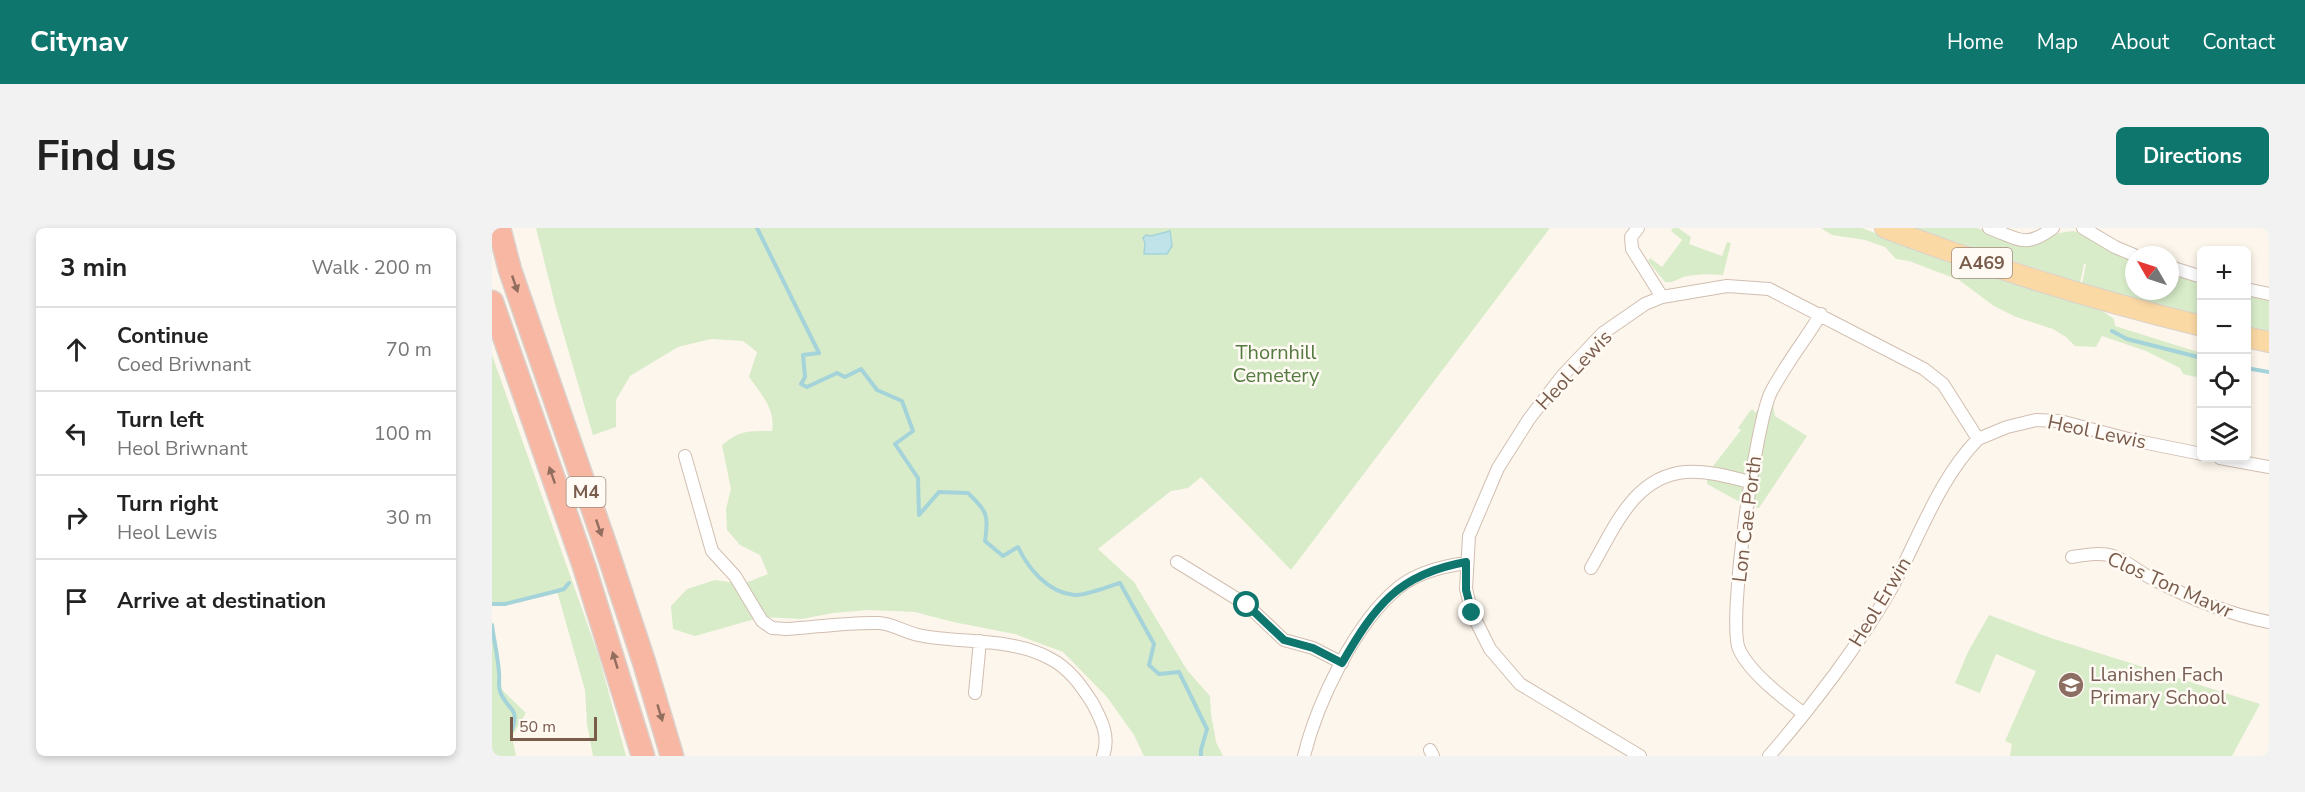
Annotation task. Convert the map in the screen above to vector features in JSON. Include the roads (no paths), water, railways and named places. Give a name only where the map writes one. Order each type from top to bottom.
[{"type":"highway","name":"M4","points":[[499,228],[510,270],[644,662],[672,756]]},
{"type":"highway","name":"M4","points":[[492,302],[584,566],[643,756]]},
{"type":"main road","name":"A469","points":[[1885,228],[2018,275],[2114,304],[2197,325]]},
{"type":"main road","points":[[2251,338],[2269,342]]},
{"type":"street","points":[[1638,228],[1631,237],[1632,249],[1662,297]]},
{"type":"street","points":[[1989,228],[2024,241],[2030,241],[2042,237],[2053,228]]},
{"type":"street","points":[[2082,228],[2125,251]]},
{"type":"street","points":[[2179,270],[2197,275]]},
{"type":"street","name":"Heol Lewis","points":[[1638,756],[1520,684],[1490,649],[1472,613],[1466,590],[1466,562],[1469,536],[1498,468],[1529,419],[1563,375],[1603,333],[1645,304],[1662,297],[1727,286],[1768,289],[1821,314],[1924,369],[1943,384],[1978,439],[2007,426],[2036,420],[2060,422],[2197,453]]},
{"type":"street","points":[[2251,290],[2269,294]]},
{"type":"street","name":"Lon Cae Porth","points":[[1803,713],[1745,659],[1738,647],[1737,604],[1750,482],[1761,422],[1771,393],[1821,314]]},
{"type":"street","name":"Heol Erwin","points":[[1769,756],[1877,613],[1951,472],[1978,439]]},
{"type":"street","points":[[685,456],[712,551],[735,576],[762,621],[772,628],[787,629],[880,623],[901,628],[916,635],[980,641],[1038,653],[1067,669],[1085,691],[1100,717],[1106,742],[1103,756]]},
{"type":"street","points":[[2242,462],[2269,467]]},
{"type":"street","points":[[1591,568],[1625,509],[1641,489],[1659,480],[1685,472],[1715,474],[1750,482]]},
{"type":"street","name":"Clos Ton Mawr","points":[[2072,557],[2094,554],[2113,556],[2200,603],[2237,616],[2269,622]]},
{"type":"street","points":[[1177,562],[1247,605],[1284,640],[1313,648],[1342,663]]},
{"type":"street","points":[[1304,756],[1319,711],[1342,663],[1376,610],[1399,587],[1427,573],[1466,562]]},
{"type":"street","points":[[975,693],[980,641]]},
{"type":"water","points":[[1170,231],[1172,246],[1167,254],[1144,254],[1143,238],[1146,235],[1151,236]]},
{"type":"waterway","points":[[757,228],[819,353],[803,355],[805,377],[801,384],[807,387],[837,373],[845,377],[861,369],[877,390],[902,401],[913,431],[895,444],[918,478],[919,515],[939,492],[968,493],[985,514],[987,525],[985,541],[1003,556],[1018,547],[1033,571],[1055,589],[1079,595],[1120,583],[1154,644],[1149,665],[1159,674],[1179,672],[1207,729],[1201,756]]},
{"type":"waterway","points":[[2112,331],[2127,339],[2197,357]]},
{"type":"waterway","points":[[2251,369],[2269,372]]},
{"type":"waterway","points":[[492,604],[505,604],[557,591],[564,589],[569,583]]},
{"type":"waterway","points":[[492,625],[500,690],[515,718],[512,730]]},
{"type":"place","name":"Llanishen Fach Primary School","points":[[2071,685]]},
{"type":"park label","name":"Thornhill Cemetery","points":[[1276,364]]}]
